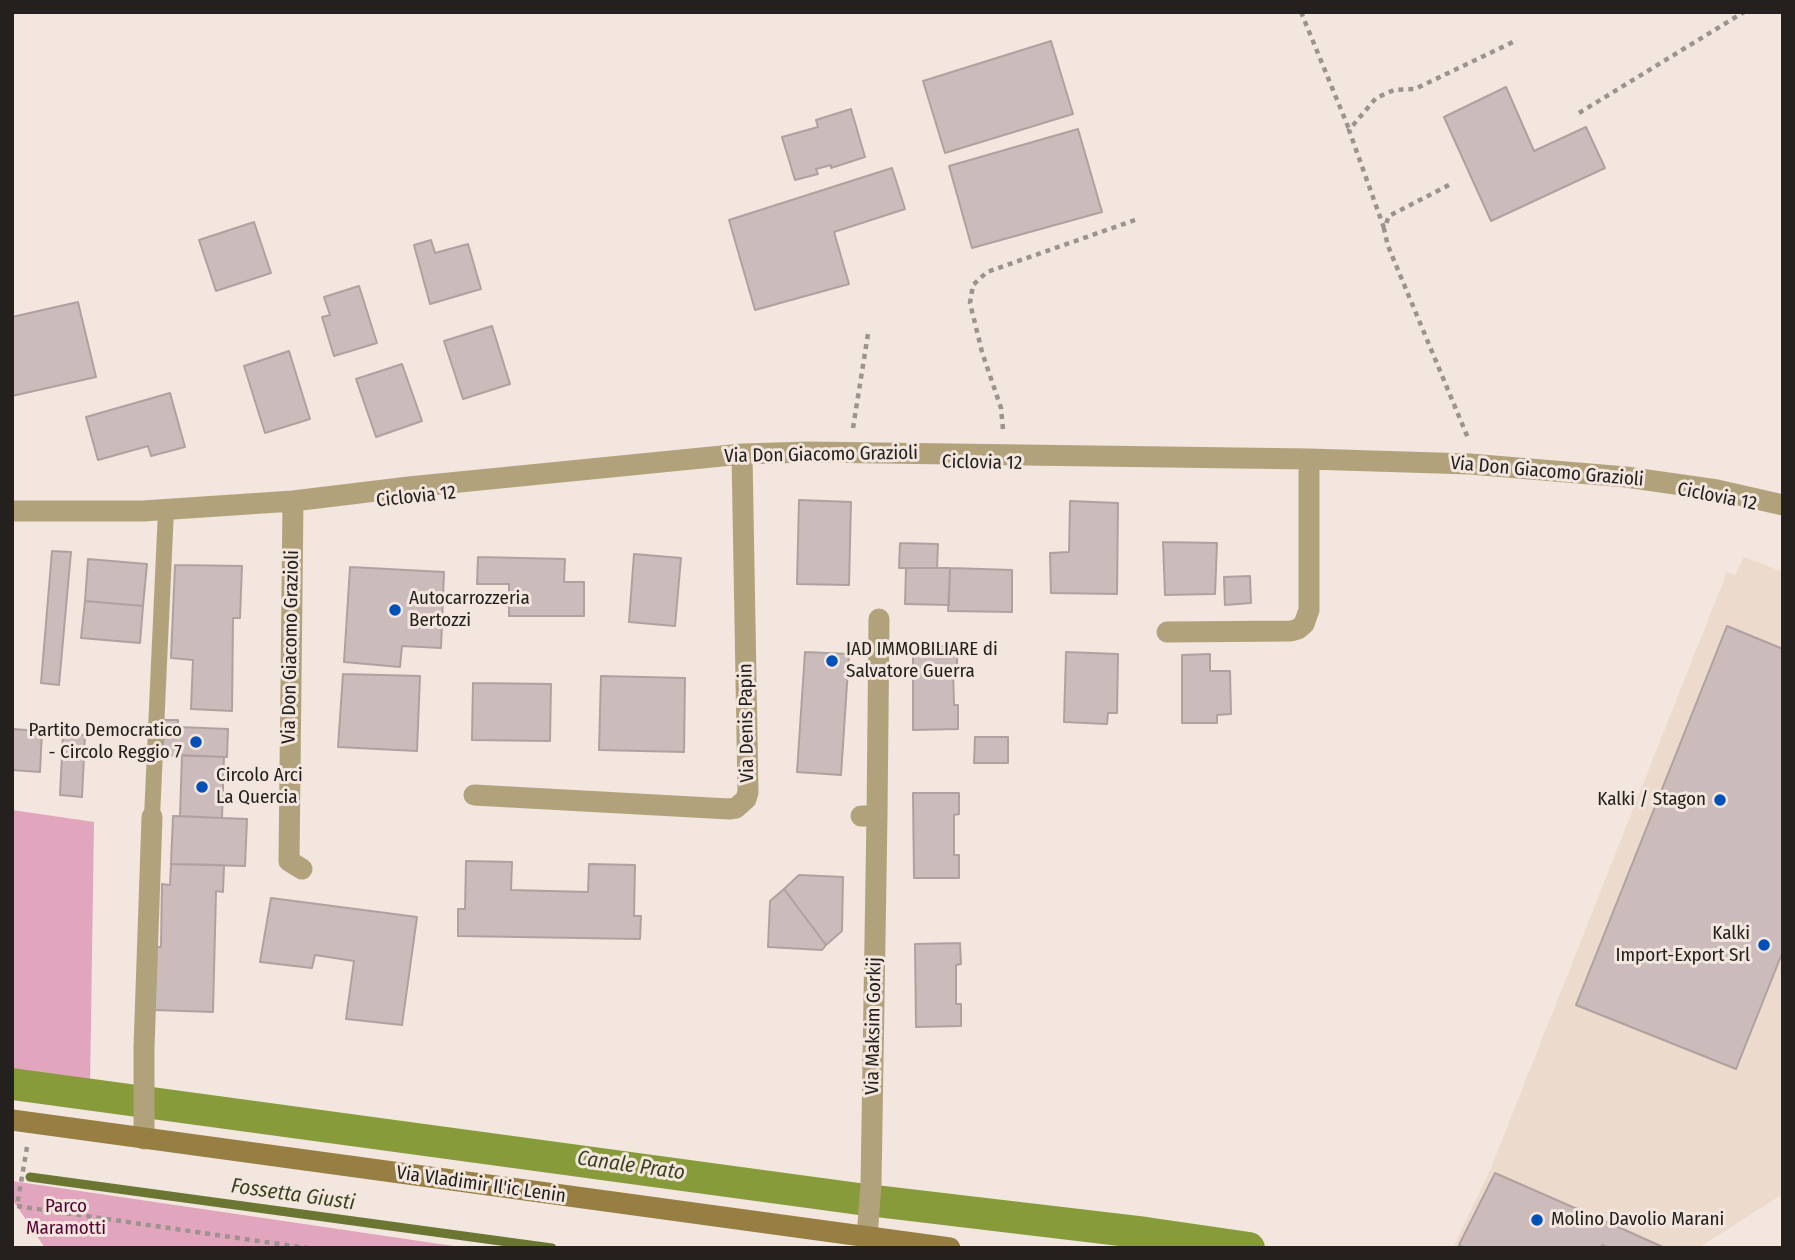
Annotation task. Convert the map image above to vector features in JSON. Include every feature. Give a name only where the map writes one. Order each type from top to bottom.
[{"type":"main road","name":"Via Vladimir Il'ic Lenin","points":[[22,1122],[950,1248]]},
{"type":"street","name":"Via Don Giacomo Grazioli","points":[[12,511],[166,510],[293,501],[742,454],[849,453],[1309,459],[1479,465],[1626,477],[1717,490],[1783,505]]},
{"type":"street","name":"Via Denis Papin","points":[[474,795],[729,809],[736,808],[746,799],[742,454]]},
{"type":"street","points":[[1167,632],[1291,631],[1304,624],[1309,610],[1309,459]]},
{"type":"street","name":"Via Don Giacomo Grazioli","points":[[293,501],[289,861],[302,869]]},
{"type":"street","name":"Via Maksim Gorkij","points":[[867,1237],[871,1184],[869,816],[879,619]]},
{"type":"street","points":[[144,1139],[144,1048],[152,817]]},
{"type":"lane","points":[[152,817],[166,510]]},
{"type":"path","points":[[1301,12],[1349,130],[1388,246],[1479,465]]},
{"type":"path","points":[[1578,113],[1744,12]]},
{"type":"path","points":[[1349,130],[1376,98],[1394,90],[1415,89],[1515,41]]},
{"type":"path","points":[[1384,229],[1389,216],[1449,185]]},
{"type":"path","points":[[1002,455],[1004,418],[982,352],[970,303],[972,285],[986,272],[1135,220]]},
{"type":"path","points":[[849,453],[867,334]]},
{"type":"path","points":[[22,1122],[17,1206],[307,1248]]},
{"type":"shaded area","points":[[1744,557],[1783,572],[1783,1194],[1698,1248],[1453,1248],[1491,1168],[1727,572],[1735,575]]},
{"type":"green space","points":[[12,810],[94,822],[90,1087],[12,1076]]},
{"type":"green space","name":"Parco Maramotti","points":[[12,1181],[467,1248],[45,1248],[12,1199]]},
{"type":"building","points":[[1051,41],[1073,114],[945,153],[923,81]]},
{"type":"building","points":[[1506,87],[1534,151],[1586,127],[1605,168],[1491,221],[1444,117]]},
{"type":"building","points":[[851,109],[865,157],[831,168],[831,165],[816,169],[818,174],[795,180],[782,137],[818,127],[816,120]]},
{"type":"building","points":[[1078,129],[1102,212],[972,248],[949,166]]},
{"type":"building","points":[[892,168],[905,209],[834,232],[849,284],[755,310],[729,220]]},
{"type":"building","points":[[254,222],[271,273],[216,291],[199,240]]},
{"type":"building","points":[[431,240],[435,253],[468,244],[481,289],[430,304],[414,245]]},
{"type":"building","points":[[359,286],[377,343],[334,356],[322,317],[330,315],[324,297]]},
{"type":"building","points":[[78,302],[96,377],[12,396],[12,317]]},
{"type":"building","points":[[492,326],[510,384],[463,399],[444,341]]},
{"type":"building","points":[[289,351],[310,419],[265,433],[244,366]]},
{"type":"building","points":[[402,364],[422,421],[376,437],[356,379]]},
{"type":"building","points":[[170,393],[185,447],[151,456],[148,446],[98,460],[86,417]]},
{"type":"building","points":[[799,500],[851,502],[849,585],[797,584]]},
{"type":"building","points":[[1070,501],[1118,503],[1117,594],[1051,593],[1050,553],[1069,552]]},
{"type":"building","points":[[1163,542],[1217,543],[1215,594],[1165,595]]},
{"type":"building","points":[[900,543],[938,544],[937,568],[899,568]]},
{"type":"building","points":[[52,551],[71,552],[59,685],[41,683]]},
{"type":"building","points":[[634,554],[681,558],[675,626],[629,622]]},
{"type":"building","points":[[478,557],[565,559],[564,582],[584,582],[584,616],[509,616],[509,584],[477,584]]},
{"type":"building","points":[[88,559],[147,564],[143,606],[85,601]]},
{"type":"building","points":[[175,565],[242,566],[240,618],[233,618],[232,711],[191,709],[193,660],[171,658]]},
{"type":"building","name":"Autocarrozzeria Bertozzi","points":[[350,567],[444,572],[441,648],[402,646],[400,667],[344,662]]},
{"type":"building","points":[[906,568],[950,568],[949,605],[905,604]]},
{"type":"building","points":[[950,568],[1012,570],[1012,612],[948,611]]},
{"type":"building","points":[[1250,576],[1251,603],[1225,605],[1224,577]]},
{"type":"building","points":[[85,601],[143,606],[140,643],[81,638]]},
{"type":"building","name":"Kalki / Stagon","points":[[1727,626],[1783,649],[1783,951],[1736,1069],[1576,1005]]},
{"type":"building","points":[[913,646],[957,646],[957,667],[953,667],[958,729],[913,730]]},
{"type":"building","points":[[805,652],[849,654],[841,775],[797,772]]},
{"type":"building","points":[[1066,652],[1118,654],[1117,713],[1108,713],[1107,724],[1064,722]]},
{"type":"building","points":[[1210,654],[1210,671],[1230,671],[1231,714],[1217,715],[1217,723],[1182,723],[1182,655]]},
{"type":"building","points":[[343,674],[420,676],[417,751],[338,747]]},
{"type":"building","points":[[601,676],[685,678],[684,752],[599,750]]},
{"type":"building","points":[[473,683],[551,684],[550,741],[472,740]]},
{"type":"building","name":"Partito Democratico - Circolo Reggio 7","points":[[164,720],[178,720],[178,727],[228,729],[227,757],[163,755]]},
{"type":"building","points":[[12,729],[42,731],[40,772],[12,770]]},
{"type":"building","points":[[63,734],[85,735],[82,797],[60,795]]},
{"type":"building","points":[[975,737],[1008,737],[1008,763],[974,763]]},
{"type":"building","name":"Circolo Arci La Quercia","points":[[182,755],[224,757],[222,818],[180,816]]},
{"type":"building","points":[[913,793],[959,793],[959,814],[954,815],[954,855],[959,855],[959,878],[914,878]]},
{"type":"building","points":[[173,816],[247,819],[245,866],[171,864]]},
{"type":"building","points":[[466,861],[512,862],[511,890],[588,892],[589,864],[635,865],[634,916],[641,916],[640,939],[458,936],[458,909],[465,909]]},
{"type":"building","points":[[171,864],[224,865],[223,892],[216,891],[213,1012],[154,1010],[157,947],[161,947],[162,884],[170,885]]},
{"type":"building","points":[[799,875],[843,877],[842,931],[826,945],[784,889]]},
{"type":"building","points":[[784,889],[826,945],[822,950],[768,947],[770,901]]},
{"type":"building","points":[[271,898],[417,917],[402,1025],[346,1019],[354,961],[315,955],[312,968],[260,962]]},
{"type":"building","points":[[960,943],[961,964],[956,965],[956,1004],[961,1004],[961,1026],[916,1027],[915,944]]},
{"type":"building","name":"Molino Davolio Marani","points":[[1495,1173],[1665,1248],[1609,1248],[1602,1245],[1601,1248],[1465,1248],[1459,1245]]},
{"type":"waterway","name":"Canale Prato","points":[[12,1084],[859,1199],[1249,1248]]},
{"type":"waterway","name":"Fossetta Giusti","points":[[30,1177],[552,1248]]},
{"type":"place","name":"Autocarrozzeria Bertozzi","points":[[395,610]]},
{"type":"place","name":"IAD IMMOBILIARE di Salvatore Guerra","points":[[832,661]]},
{"type":"place","name":"Partito Democratico - Circolo Reggio 7","points":[[196,742]]},
{"type":"place","name":"Circolo Arci La Quercia","points":[[202,787]]},
{"type":"place","name":"Kalki / Stagon","points":[[1720,800]]},
{"type":"place","name":"Kalki Import-Export Srl","points":[[1764,945]]},
{"type":"place","name":"Molino Davolio Marani","points":[[1537,1220]]}]
